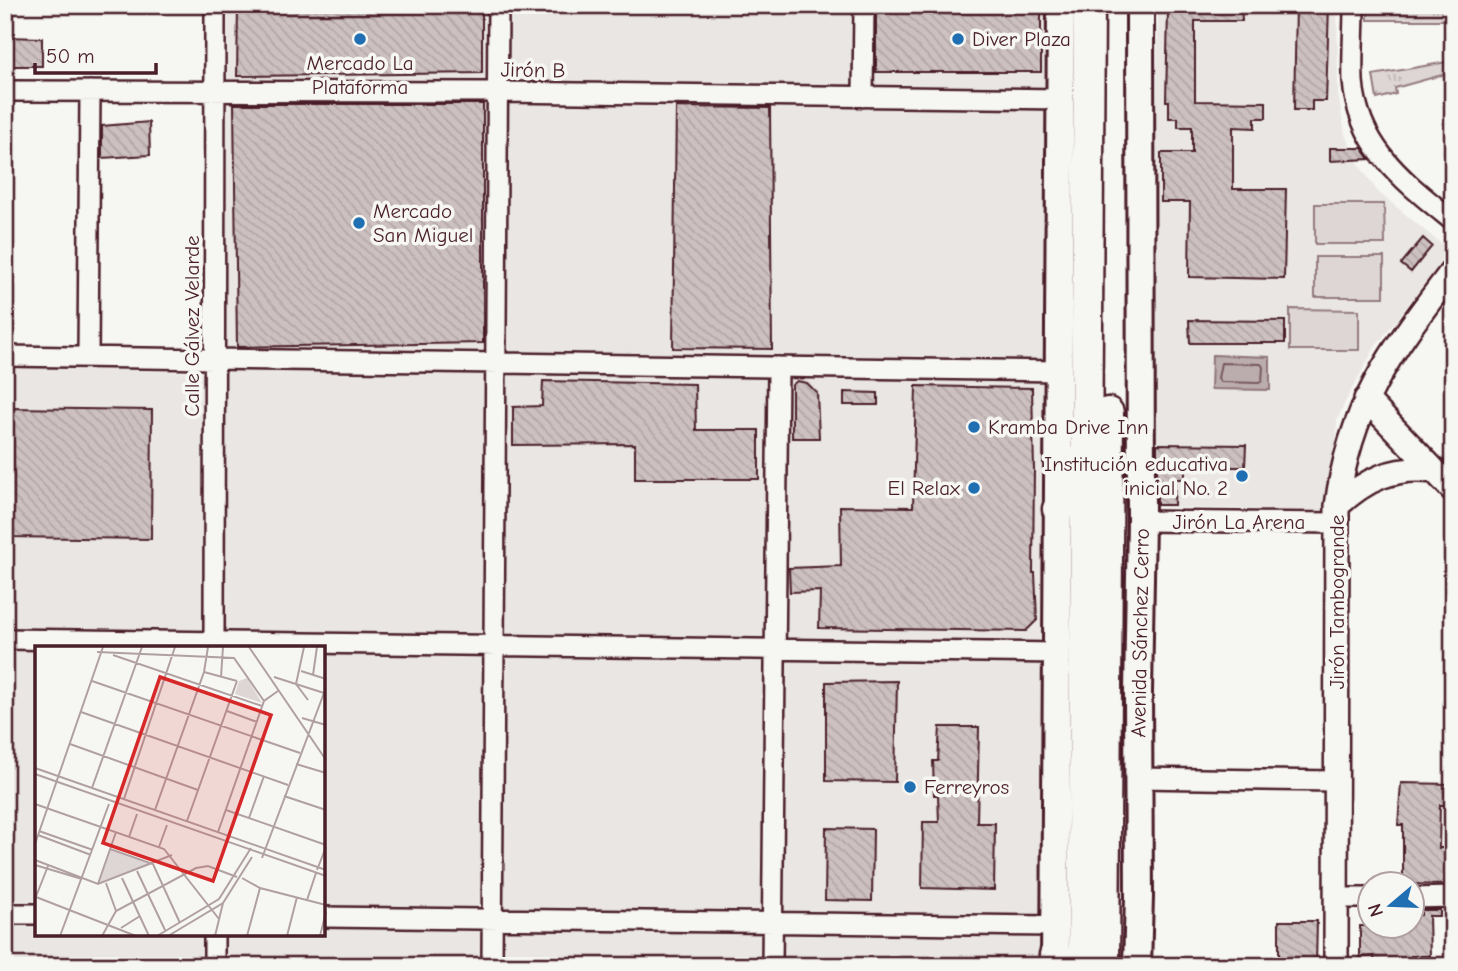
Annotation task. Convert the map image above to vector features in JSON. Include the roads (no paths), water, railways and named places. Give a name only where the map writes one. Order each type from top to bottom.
[{"type":"main road","points":[[1057,962],[1055,926],[1061,5]]},
{"type":"main road","points":[[1083,966],[1089,5]]},
{"type":"main road","name":"Avenida Sánchez Cerro","points":[[1104,966],[1110,5]]},
{"type":"main road","name":"Avenida Sánchez Cerro","points":[[1136,966],[1139,897],[1141,521],[1140,5]]},
{"type":"main road","points":[[1058,509],[1087,449]]},
{"type":"street","name":"Calle Gálvez Velarde","points":[[214,645],[215,5]]},
{"type":"street","points":[[492,966],[498,5]]},
{"type":"street","points":[[863,97],[864,5]]},
{"type":"street","points":[[1354,5],[1353,83],[1362,121],[1376,151],[1399,177],[1453,221]]},
{"type":"street","name":"Jirón B","points":[[5,91],[497,92],[1060,99]]},
{"type":"street","points":[[88,357],[90,91]]},
{"type":"street","name":"Jirón Tambogrande","points":[[1336,966],[1337,514],[1340,479],[1350,441],[1382,367],[1453,270]]},
{"type":"street","points":[[5,356],[1059,371]]},
{"type":"street","points":[[772,966],[778,367]]},
{"type":"street","points":[[1366,399],[1453,490]]},
{"type":"street","points":[[1337,514],[1366,482],[1382,475],[1408,470],[1434,471]]},
{"type":"street","name":"Jirón La Arena","points":[[1141,521],[1337,514]]},
{"type":"street","points":[[5,639],[214,645],[1057,653]]},
{"type":"street","points":[[1138,778],[1336,781]]},
{"type":"street","points":[[1426,898],[1453,897]]},
{"type":"street","points":[[1336,898],[1356,898]]},
{"type":"street","points":[[5,914],[35,914]]},
{"type":"street","points":[[326,916],[1055,926]]},
{"type":"street","points":[[214,936],[214,966]]},
{"type":"water","points":[[1212,355],[1270,357],[1270,390],[1211,389]]},
{"type":"place","name":"Mercado La Plataforma","points":[[360,39]]},
{"type":"place","name":"Diver Plaza","points":[[958,39]]},
{"type":"place","name":"Mercado San Miguel","points":[[359,223]]},
{"type":"place","name":"Kramba Drive Inn","points":[[974,427]]},
{"type":"place","name":"Institución educativa inicial No. 2","points":[[1242,476]]},
{"type":"place","name":"El Relax","points":[[974,488]]},
{"type":"place","name":"Ferreyros","points":[[910,787]]}]
